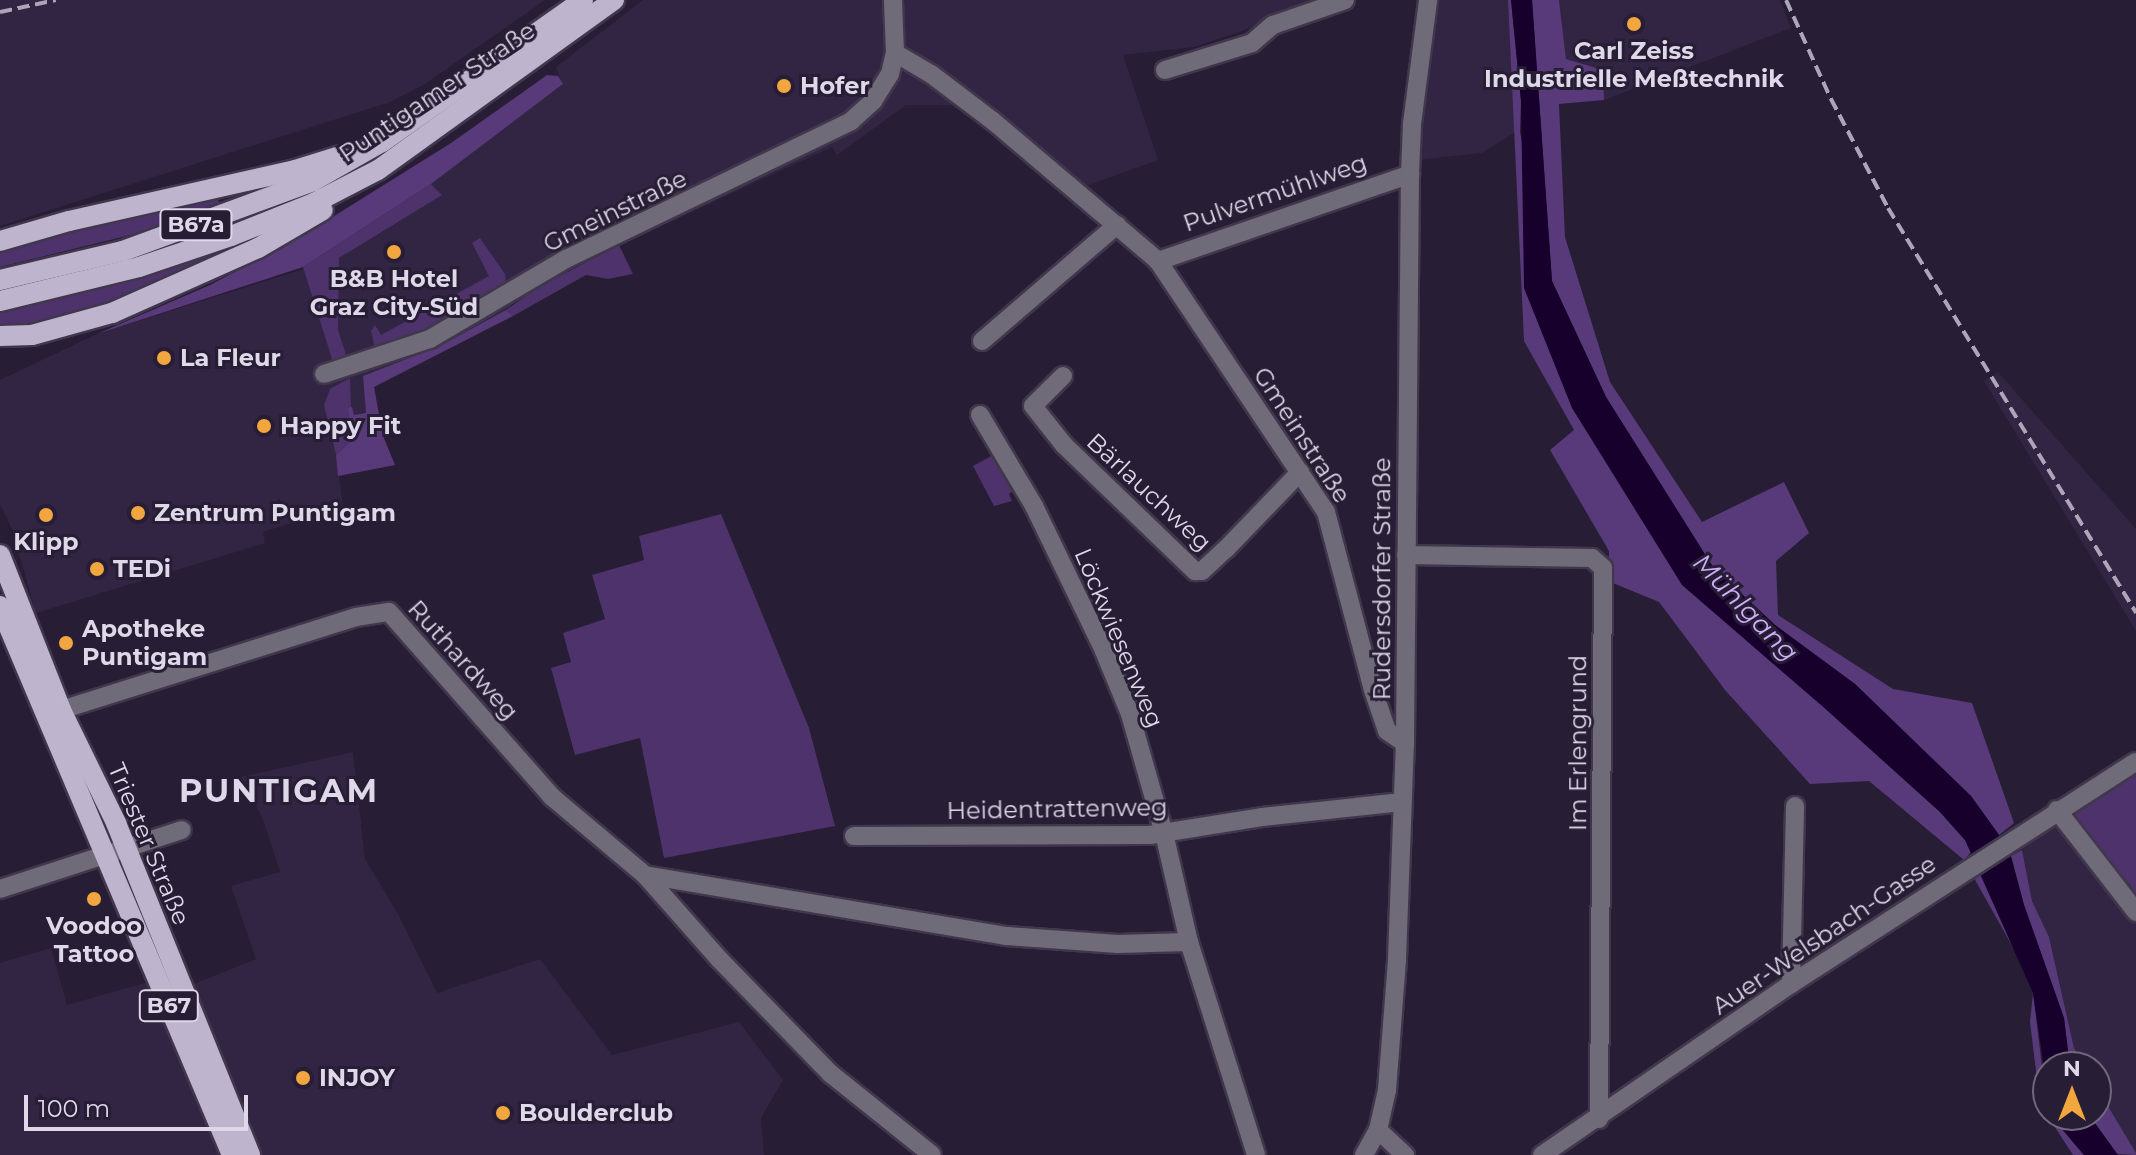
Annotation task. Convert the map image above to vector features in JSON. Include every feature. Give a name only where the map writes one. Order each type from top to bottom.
[{"type":"main road","name":"Puntigamer Straße","points":[[0,280],[123,251],[313,181],[382,142],[583,0]]},
{"type":"main road","name":"Puntigamer Straße","points":[[4,301],[139,267],[231,236],[314,203],[378,170],[614,0]]},
{"type":"main road","points":[[0,241],[69,221],[295,170],[382,142]]},
{"type":"main road","points":[[0,336],[52,331],[112,313],[195,277],[317,214],[378,170]]},
{"type":"main road","name":"Triester Straße","points":[[0,555],[61,710],[127,850],[250,1155]]},
{"type":"main road","name":"Triester Straße","points":[[0,606],[232,1155]]},
{"type":"street","name":"Gmeinstraße","points":[[324,374],[430,339],[566,259],[831,134],[851,121],[873,101],[890,74],[895,53],[893,0]]},
{"type":"street","points":[[1165,70],[1252,43],[1273,25],[1345,0]]},
{"type":"street","name":"Rudersdorfer Straße","points":[[1364,1155],[1378,1130],[1387,1090],[1393,1015],[1405,743],[1410,174],[1412,124],[1428,0]]},
{"type":"street","name":"Gmeinstraße","points":[[895,53],[931,74],[993,121],[1158,261],[1331,522],[1362,654],[1387,731],[1405,743]]},
{"type":"street","name":"Pulvermühlweg","points":[[1158,261],[1410,174]]},
{"type":"street","points":[[982,341],[1117,225]]},
{"type":"street","name":"Bärlauchweg","points":[[1063,376],[1033,406],[1064,445],[1195,571],[1202,571],[1226,549],[1300,472]]},
{"type":"street","name":"Löckwiesenweg","points":[[980,415],[1034,506],[1104,651],[1130,714],[1164,833],[1189,942],[1256,1155]]},
{"type":"street","name":"Im Erlengrund","points":[[1406,555],[1592,558],[1603,568],[1599,1119]]},
{"type":"street","name":"Ruthardweg","points":[[61,710],[356,617],[389,612],[552,797],[645,875],[720,960],[831,1074],[932,1155]]},
{"type":"street","name":"Auer-Welsbach-Gasse","points":[[1542,1155],[1599,1119],[1791,984],[1974,863],[2136,762]]},
{"type":"street","name":"Heidentrattenweg","points":[[854,836],[1164,833],[1262,817],[1402,802]]},
{"type":"street","points":[[1791,984],[1795,806]]},
{"type":"street","points":[[2057,810],[2136,912]]},
{"type":"street","points":[[0,889],[182,830]]},
{"type":"street","points":[[645,875],[1007,936],[1106,944],[1189,942]]},
{"type":"street","points":[[1378,1130],[1405,1155]]},
{"type":"shaded area","points":[[0,0],[545,0],[425,84],[390,102],[0,226]]},
{"type":"shaded area","points":[[643,0],[1334,0],[1194,47],[1123,55],[1158,160],[1086,186],[1067,185],[969,105],[906,105],[837,155],[832,147],[650,231],[644,216],[506,284],[513,316],[374,387],[383,436],[395,465],[339,476],[343,506],[263,532],[265,543],[36,613],[12,529],[0,504],[0,380],[97,334],[339,258],[441,194],[431,184],[562,85],[556,67]]},
{"type":"shaded area","points":[[1438,0],[1508,0],[1515,132],[1482,153],[1418,160]]},
{"type":"shaded area","points":[[1508,0],[1511,0],[1521,101],[1520,132],[1572,408],[1829,712],[1940,812],[1965,840],[1971,852],[1964,860],[1869,781],[1810,784],[1725,690],[1659,602],[1608,581],[1609,551],[1550,450],[1574,430],[1524,341]]},
{"type":"shaded area","points":[[1532,0],[1559,0],[1566,59],[1603,70],[1604,100],[1559,104],[1565,237],[1610,382],[1702,522],[1784,482],[1809,533],[1776,561],[1778,615],[1893,689],[1972,703],[2014,823],[1999,835],[1971,796],[1855,684],[1775,625],[1713,567],[1606,397],[1552,281]]},
{"type":"shaded area","points":[[1559,0],[1780,0],[1791,28],[1604,100],[1602,70],[1566,59]]},
{"type":"shaded area","points":[[547,75],[558,76],[563,84],[431,184],[303,267],[97,334],[210,285],[299,238],[451,143]]},
{"type":"shaded area","points":[[431,184],[442,195],[339,258],[338,330],[347,358],[333,362],[303,267]]},
{"type":"shaded area","points":[[217,197],[220,205],[151,230],[0,267],[0,249]]},
{"type":"shaded area","points":[[480,238],[505,274],[506,284],[438,323],[379,350],[375,348],[371,331],[375,325],[381,335],[489,276],[472,243]]},
{"type":"shaded area","points":[[233,245],[235,251],[125,299],[32,325],[0,327],[0,311],[138,279]]},
{"type":"shaded area","points":[[619,245],[633,274],[608,279],[586,275],[513,316],[506,310],[537,288]]},
{"type":"shaded area","points":[[506,310],[513,316],[374,387],[383,436],[395,465],[338,476],[336,455],[352,440],[348,408],[352,407],[354,415],[366,413],[363,376],[440,346]]},
{"type":"shaded area","points":[[1998,372],[2136,529],[2136,631],[1984,381]]},
{"type":"shaded area","points":[[350,378],[352,440],[336,455],[324,405],[330,389]]},
{"type":"shaded area","points":[[993,455],[1014,490],[1009,494],[1012,501],[994,506],[973,466]]},
{"type":"shaded area","points":[[721,514],[809,728],[835,826],[664,858],[640,738],[575,755],[551,668],[571,662],[563,633],[605,619],[592,575],[644,560],[639,536]]},
{"type":"shaded area","points":[[353,752],[365,859],[398,914],[437,993],[540,959],[612,1055],[739,1022],[783,1080],[761,1118],[764,1155],[0,1155],[0,963],[51,948],[67,1005],[148,982],[194,984],[256,959],[231,886],[280,872],[263,819],[241,777]]},
{"type":"shaded area","points":[[2136,771],[2136,894],[2129,883],[2118,889],[2062,817]]},
{"type":"shaded area","points":[[2062,817],[2118,888],[2129,883],[2136,894],[2136,1153],[2112,1113],[2112,1051],[2076,1051],[2074,1048],[2049,937],[2032,901],[2022,850]]},
{"type":"shaded area","points":[[2022,850],[2032,901],[2049,937],[2076,1051],[2068,1051],[2064,1018],[2024,905],[2011,856]]},
{"type":"shaded area","points":[[1980,873],[2020,960],[1974,878]]},
{"type":"shaded area","points":[[2033,993],[2040,1051],[2034,1051],[2030,1022]]},
{"type":"shaded area","points":[[2112,1113],[2136,1155],[2117,1154],[2100,1131],[2112,1131]]},
{"type":"shaded area","points":[[2057,1131],[2064,1131],[2084,1155],[2073,1155]]},
{"type":"water","name":"Mühlgang","points":[[1511,0],[1532,0],[1552,281],[1606,397],[1713,567],[1775,625],[1855,684],[1971,796],[1999,835],[2010,853],[2024,905],[2064,1018],[2068,1051],[2042,1051],[2033,993],[1965,840],[1940,812],[1682,585],[1572,408],[1524,288],[1521,101]]},
{"type":"water","points":[[2064,1131],[2101,1131],[2118,1155],[2084,1155]]},
{"type":"railway","points":[[0,12],[56,0]]},
{"type":"railway","points":[[1786,0],[1831,99],[1888,208],[2136,613]]},
{"type":"place","name":"Carl Zeiss Industrielle Meßtechnik","points":[[1634,24]]},
{"type":"place","name":"Hofer","points":[[784,86]]},
{"type":"place","name":"B&B Hotel Graz City-Süd","points":[[394,252]]},
{"type":"place","name":"La Fleur","points":[[164,358]]},
{"type":"place","name":"Happy Fit","points":[[264,426]]},
{"type":"place","name":"Zentrum Puntigam","points":[[138,513]]},
{"type":"place","name":"Klipp","points":[[46,515]]},
{"type":"place","name":"TEDi","points":[[97,569]]},
{"type":"place","name":"Apotheke Puntigam","points":[[66,643]]},
{"type":"place","name":"Voodoo Tattoo","points":[[94,899]]},
{"type":"place","name":"INJOY","points":[[303,1078]]},
{"type":"place","name":"Boulderclub","points":[[503,1113]]},
{"type":"district","name":"PUNTIGAM","points":[[279,791]]}]
